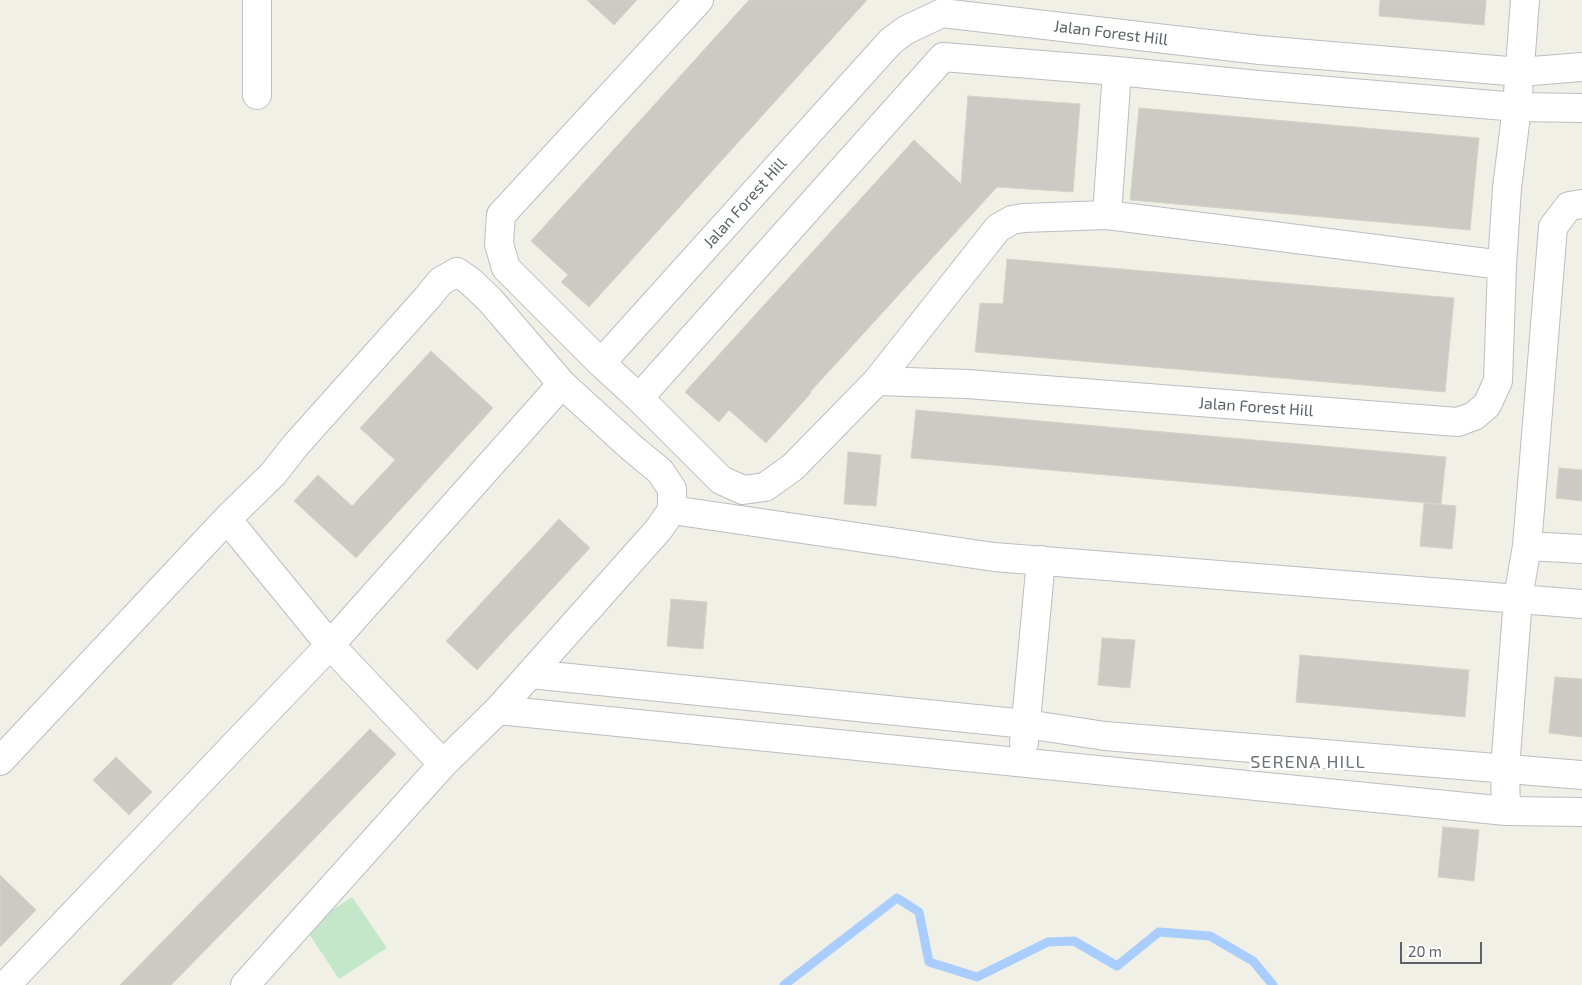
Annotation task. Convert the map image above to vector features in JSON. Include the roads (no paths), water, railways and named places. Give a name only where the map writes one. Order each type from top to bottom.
[{"type":"street","points":[[257,0],[257,95]]},
{"type":"street","points":[[699,0],[500,215],[499,244],[506,268],[720,480],[743,490],[765,487],[793,467],[877,381],[998,228],[1012,220],[1107,215],[1502,265]]},
{"type":"street","name":"Jalan Forest Hill","points":[[877,381],[967,384],[1458,422],[1474,416],[1487,405],[1498,380],[1507,188],[1517,107],[1525,0]]},
{"type":"street","points":[[639,398],[943,57],[943,7]]},
{"type":"street","name":"Jalan Forest Hill","points":[[601,363],[891,40],[943,7],[1260,50],[1520,72],[1582,67]]},
{"type":"street","points":[[1258,85],[1260,50]]},
{"type":"street","points":[[943,57],[1517,107],[1582,108]]},
{"type":"street","points":[[1107,215],[1117,71]]},
{"type":"street","points":[[1506,811],[1504,769],[1518,598],[1527,546],[1553,227],[1569,206],[1582,204]]},
{"type":"street","points":[[0,761],[227,519],[273,474],[295,446],[441,280],[457,272],[470,281],[490,300],[562,384],[660,471],[672,489],[672,510],[659,529],[498,710],[443,764],[245,985]]},
{"type":"street","points":[[6,985],[330,645],[562,384]]},
{"type":"street","points":[[672,510],[994,558],[1041,560],[1582,604]]},
{"type":"street","points":[[227,519],[330,645],[443,764]]},
{"type":"street","points":[[1527,546],[1582,549]]},
{"type":"street","points":[[1023,762],[1041,560]]},
{"type":"street","points":[[530,674],[1026,724],[1105,736],[1582,775]]},
{"type":"street","points":[[498,710],[1506,811],[1582,812]]},
{"type":"waterway","points":[[784,985],[897,898],[919,912],[929,962],[977,977],[1048,942],[1074,941],[1117,966],[1159,932],[1210,936],[1253,961],[1273,985]]},
{"type":"district","name":"SERENA HILL","points":[[1308,762]]}]
